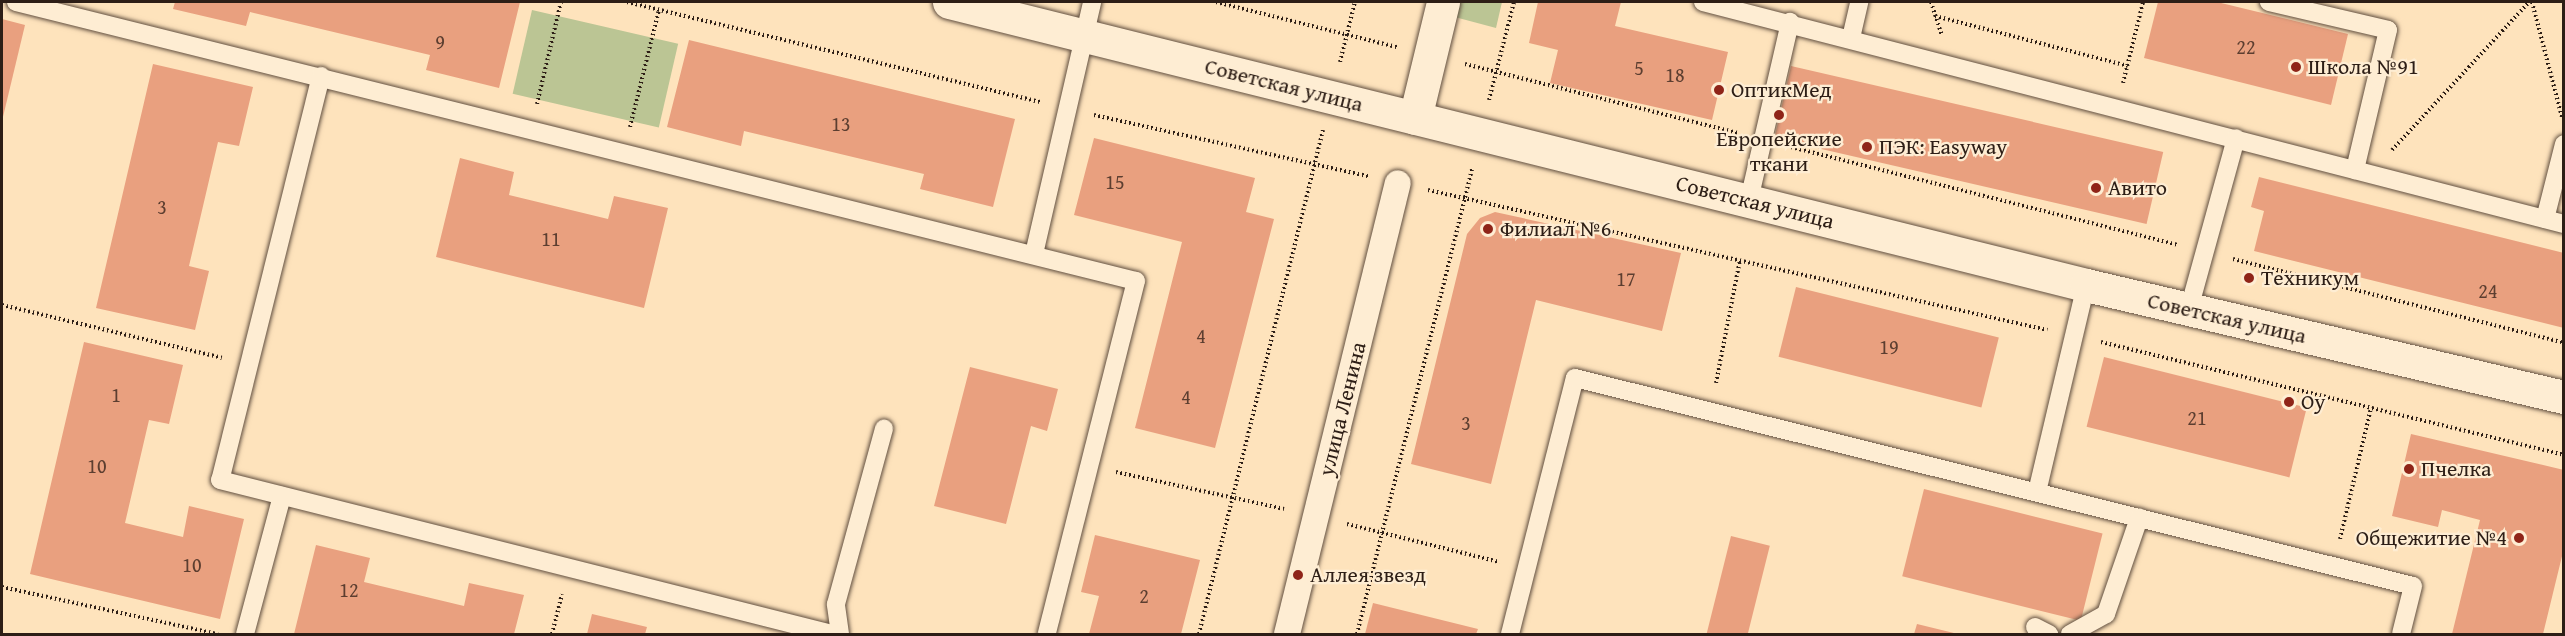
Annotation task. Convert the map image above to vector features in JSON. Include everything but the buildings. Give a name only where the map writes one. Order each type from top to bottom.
[{"type":"main road","name":"Советская улица","points":[[949,2],[2086,285],[2564,397]]},
{"type":"main road","points":[[1415,118],[1443,2]]},
{"type":"street","name":"улица Ленина","points":[[1287,634],[1398,183]]},
{"type":"lane","points":[[16,2],[321,76],[1136,281],[1047,634]]},
{"type":"lane","points":[[1034,254],[1092,2]]},
{"type":"lane","points":[[1703,2],[1790,22],[2564,224]]},
{"type":"lane","points":[[1851,38],[1859,2]]},
{"type":"lane","points":[[2269,2],[2388,30],[2355,170]]},
{"type":"lane","points":[[1749,200],[1790,22]]},
{"type":"lane","points":[[321,76],[220,480],[832,634]]},
{"type":"lane","points":[[2189,309],[2203,251],[2236,138]]},
{"type":"lane","points":[[2545,219],[2564,144]]},
{"type":"lane","points":[[2037,492],[2086,285]]},
{"type":"lane","points":[[1510,634],[1575,378],[2413,586],[2401,634]]},
{"type":"lane","points":[[840,634],[836,604],[884,428]]},
{"type":"lane","points":[[245,634],[282,496]]},
{"type":"lane","points":[[2070,634],[2106,614],[2139,518]]},
{"type":"path","points":[[531,129],[561,2]]},
{"type":"path","points":[[627,2],[1067,109],[2074,336],[2564,455]]},
{"type":"path","points":[[1216,2],[2564,343]]},
{"type":"path","points":[[1199,634],[1354,2]]},
{"type":"path","points":[[1357,634],[1514,2]]},
{"type":"path","points":[[2117,107],[2143,2]]},
{"type":"path","points":[[2355,170],[2401,146],[2453,79],[2530,2],[2564,123]]},
{"type":"path","points":[[624,152],[659,10]]},
{"type":"path","points":[[1935,16],[2128,66]]},
{"type":"path","points":[[1711,411],[1740,260]]},
{"type":"path","points":[[2,305],[249,365]]},
{"type":"path","points":[[2333,566],[2371,408]]},
{"type":"path","points":[[1089,466],[1233,498]]},
{"type":"path","points":[[1382,533],[1526,569]]},
{"type":"path","points":[[552,634],[568,568]]},
{"type":"path","points":[[2,587],[221,634]]},
{"type":"green space","points":[[1455,2],[1502,2],[1496,28],[1451,16]]},
{"type":"green space","points":[[532,10],[678,44],[659,128],[513,94]]},
{"type":"place","name":"Школа №91","points":[[2296,67]]},
{"type":"place","name":"ОптикМед","points":[[1719,90]]},
{"type":"place","name":"Европейские ткани","points":[[1779,115]]},
{"type":"place","name":"ПЭК: Easyway","points":[[1867,147]]},
{"type":"place","name":"Авито","points":[[2096,188]]},
{"type":"place","name":"Филиал №6","points":[[1488,229]]},
{"type":"place","name":"Техникум","points":[[2249,278]]},
{"type":"place","name":"Оу","points":[[2289,402]]},
{"type":"place","name":"Пчелка","points":[[2409,469]]},
{"type":"place","name":"Общежитие №4","points":[[2519,538]]},
{"type":"place","name":"Аллея звезд","points":[[1298,575]]}]
